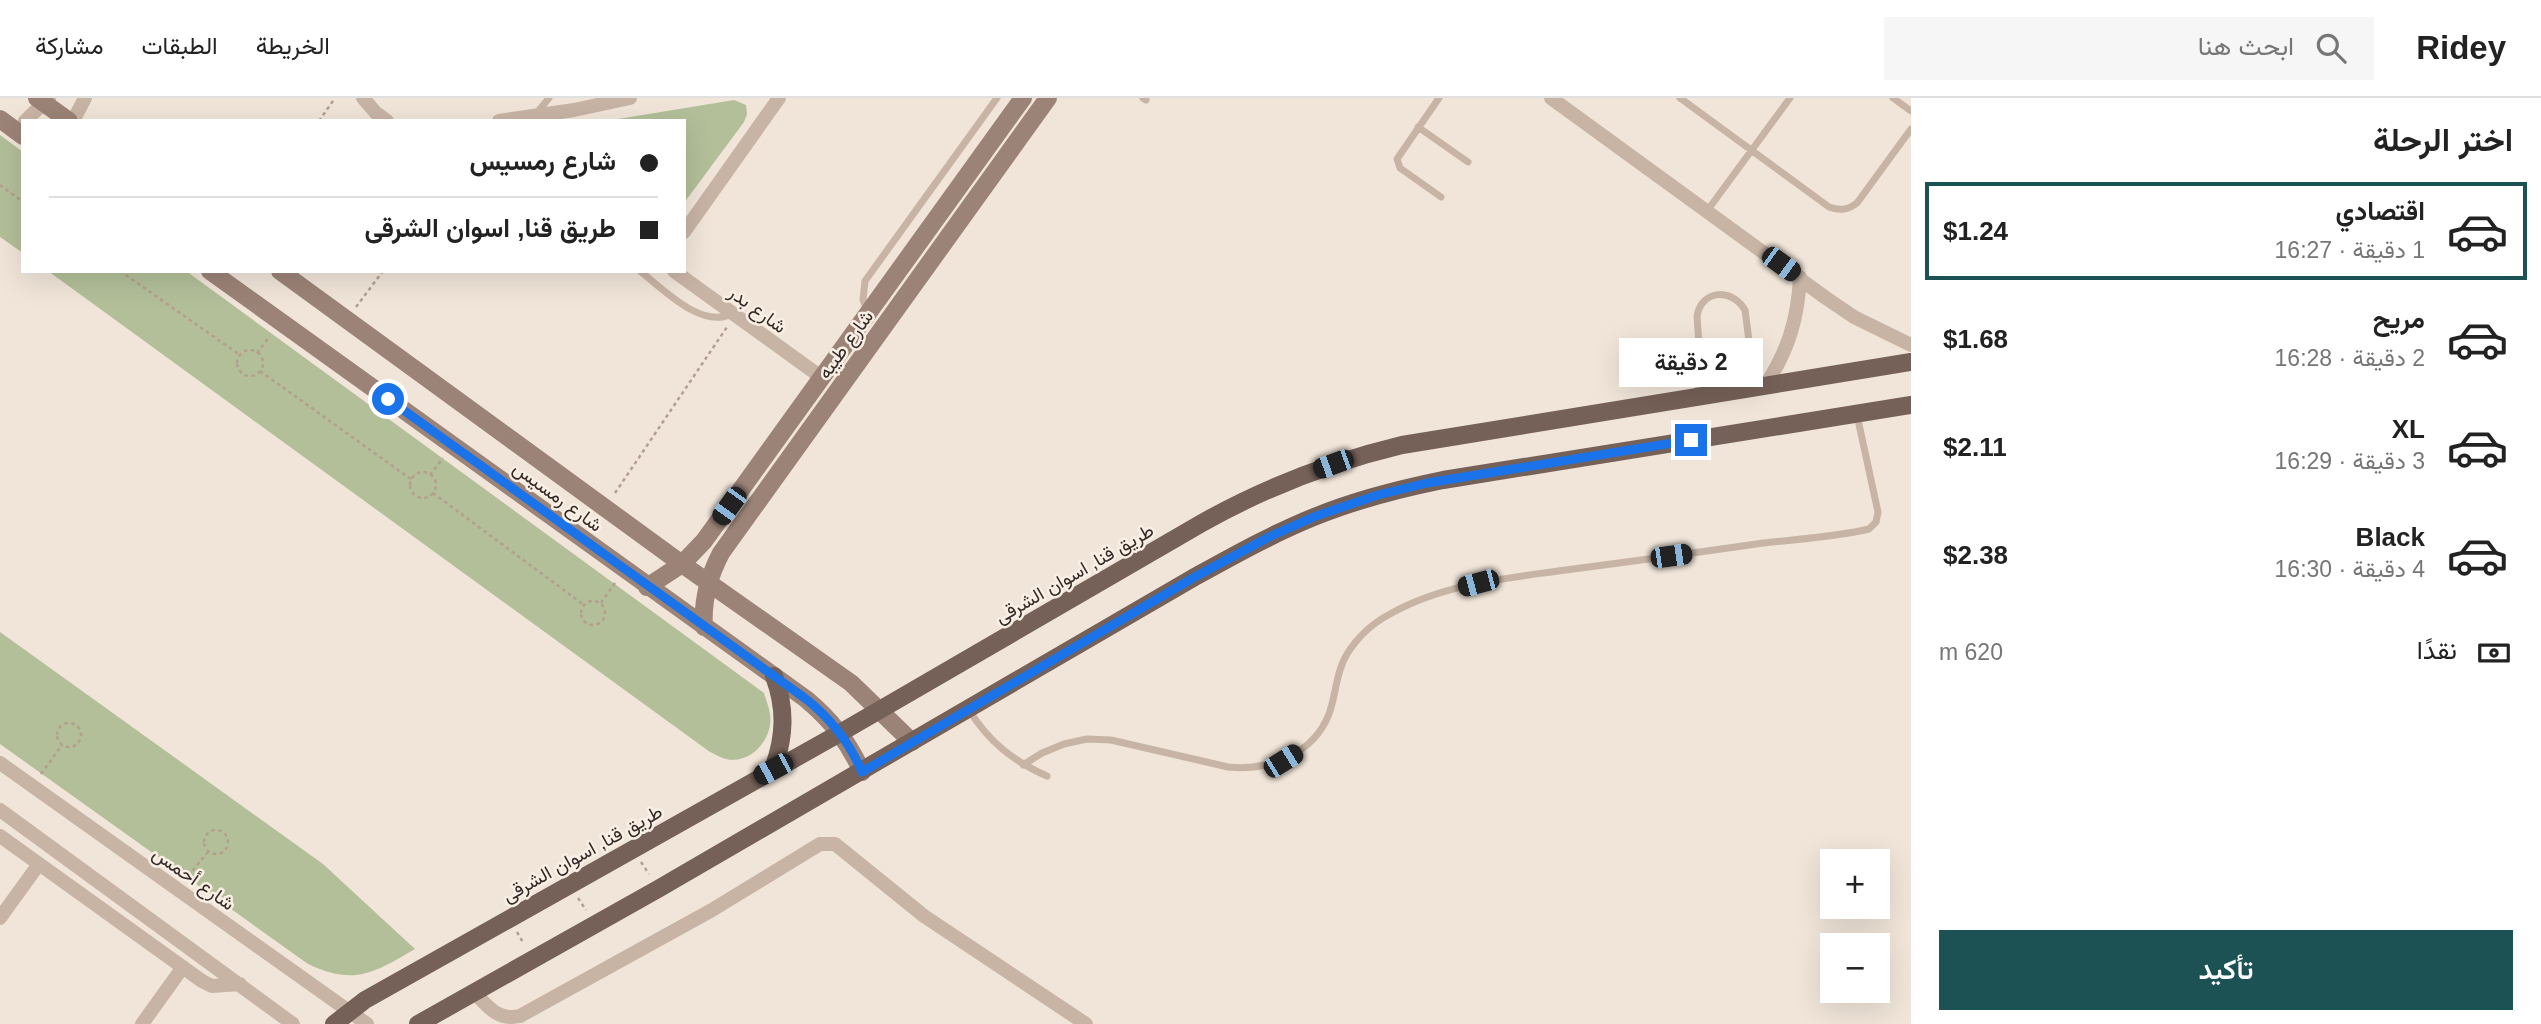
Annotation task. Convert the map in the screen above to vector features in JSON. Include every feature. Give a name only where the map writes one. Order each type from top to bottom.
[{"type":"main road","name":"شارع طيبه","points":[[647,587],[682,564],[704,541],[1023,98]]},
{"type":"main road","name":"شارع طيبه","points":[[704,627],[708,583],[730,539],[1048,98]]},
{"type":"main road","points":[[43,100],[68,119]]},
{"type":"main road","name":"شارع رمسيس","points":[[213,273],[819,710],[840,733],[862,772]]},
{"type":"main road","name":"شارع رمسيس","points":[[283,273],[708,583],[840,675],[912,743]]},
{"type":"main road","name":"طريق قنا, اسوان الشرقى","points":[[334,1024],[349,1011],[510,918],[840,733],[1223,512],[1299,476],[1402,445],[1911,362]]},
{"type":"main road","points":[[418,1024],[862,772],[1225,560],[1284,529],[1345,505],[1443,480],[1911,405]]},
{"type":"main road","points":[[773,769],[782,739],[783,723],[781,699],[774,676]]},
{"type":"street","points":[[72,119],[85,98]]},
{"type":"street","points":[[363,98],[384,119]]},
{"type":"street","points":[[514,119],[630,98]]},
{"type":"street","points":[[686,229],[779,98]]},
{"type":"street","points":[[1551,98],[1854,317],[1911,345]]},
{"type":"street","points":[[24,119],[43,100]]},
{"type":"street","name":"شارع بدر","points":[[677,273],[821,377]]},
{"type":"street","points":[[1760,387],[1788,345],[1795,323],[1800,277]]},
{"type":"street","name":"شارع أحمس","points":[[0,763],[367,1024]]},
{"type":"street","points":[[0,810],[293,1024]]},
{"type":"street","points":[[0,836],[212,986],[240,984]]},
{"type":"street","points":[[474,992],[493,1013],[511,1018],[520,1016],[712,910],[820,844],[828,842],[835,844],[925,916],[1086,1024]]},
{"type":"street","points":[[0,918],[39,864]]},
{"type":"street","points":[[142,1024],[183,967]]},
{"type":"lane","points":[[536,116],[549,98]]},
{"type":"lane","points":[[868,312],[863,294],[869,276],[997,98]]},
{"type":"lane","points":[[1439,98],[1399,155],[1398,164],[1441,197]]},
{"type":"lane","points":[[1680,98],[1829,207],[1844,210],[1857,203],[1911,130]]},
{"type":"lane","points":[[1707,211],[1790,98]]},
{"type":"lane","points":[[1893,98],[1911,111]]},
{"type":"lane","points":[[1418,127],[1468,162]]},
{"type":"lane","points":[[643,273],[698,314],[715,318],[733,315]]},
{"type":"lane","points":[[1697,397],[1701,374],[1697,316],[1699,306],[1707,298],[1718,294],[1729,295],[1740,301],[1745,310],[1760,387]]},
{"type":"lane","points":[[1023,765],[1042,752],[1064,744],[1111,740],[1228,767],[1265,767],[1283,761],[1299,751],[1321,728],[1331,706],[1341,666],[1355,643],[1386,616],[1424,598],[1506,578],[1868,529],[1876,522],[1878,512],[1856,414]]},
{"type":"lane","points":[[968,710],[992,741],[1023,765],[1047,776]]},
{"type":"path","points":[[320,119],[335,98]]},
{"type":"path","points":[[0,185],[21,201]]},
{"type":"path","points":[[123,273],[240,355]]},
{"type":"path","points":[[605,508],[733,315]]},
{"type":"path","points":[[257,353],[281,321]]},
{"type":"path","points":[[248,351],[257,353],[262,361],[260,371],[252,376],[242,374],[237,365],[240,355],[248,351]]},
{"type":"path","points":[[260,371],[412,480]]},
{"type":"path","points":[[430,475],[453,446]]},
{"type":"path","points":[[420,473],[430,475],[436,483],[433,493],[424,498],[414,494],[410,485],[412,480],[420,473]]},
{"type":"path","points":[[433,493],[584,605]]},
{"type":"path","points":[[601,603],[624,570]]},
{"type":"path","points":[[592,600],[601,603],[605,617],[599,624],[589,625],[580,614],[584,605],[592,600]]},
{"type":"path","points":[[66,724],[76,725],[82,735],[80,740],[73,747],[62,746],[57,736],[58,731],[66,724]]},
{"type":"path","points":[[32,786],[62,746]]},
{"type":"path","points":[[214,830],[224,833],[227,848],[218,854],[208,852],[203,842],[209,832],[214,830]]},
{"type":"path","points":[[633,849],[658,889]]},
{"type":"path","points":[[177,890],[208,852]]},
{"type":"path","points":[[569,885],[595,925]]},
{"type":"path","points":[[510,918],[532,960]]},
{"type":"green space","points":[[734,100],[746,105],[747,114],[744,122],[686,200],[686,119],[618,119]]},
{"type":"green space","points":[[0,135],[21,151],[21,252],[0,237]]},
{"type":"green space","points":[[51,273],[189,273],[764,693],[770,711],[770,723],[759,748],[744,758],[735,760],[710,752]]},
{"type":"green space","points":[[0,632],[323,864],[415,949],[387,965],[363,974],[338,974],[308,964],[0,744]]},
{"type":"route","points":[[388,399],[806,699],[832,722],[862,772],[1193,578],[1284,529],[1316,516],[1378,495],[1427,483],[1691,440]]}]
